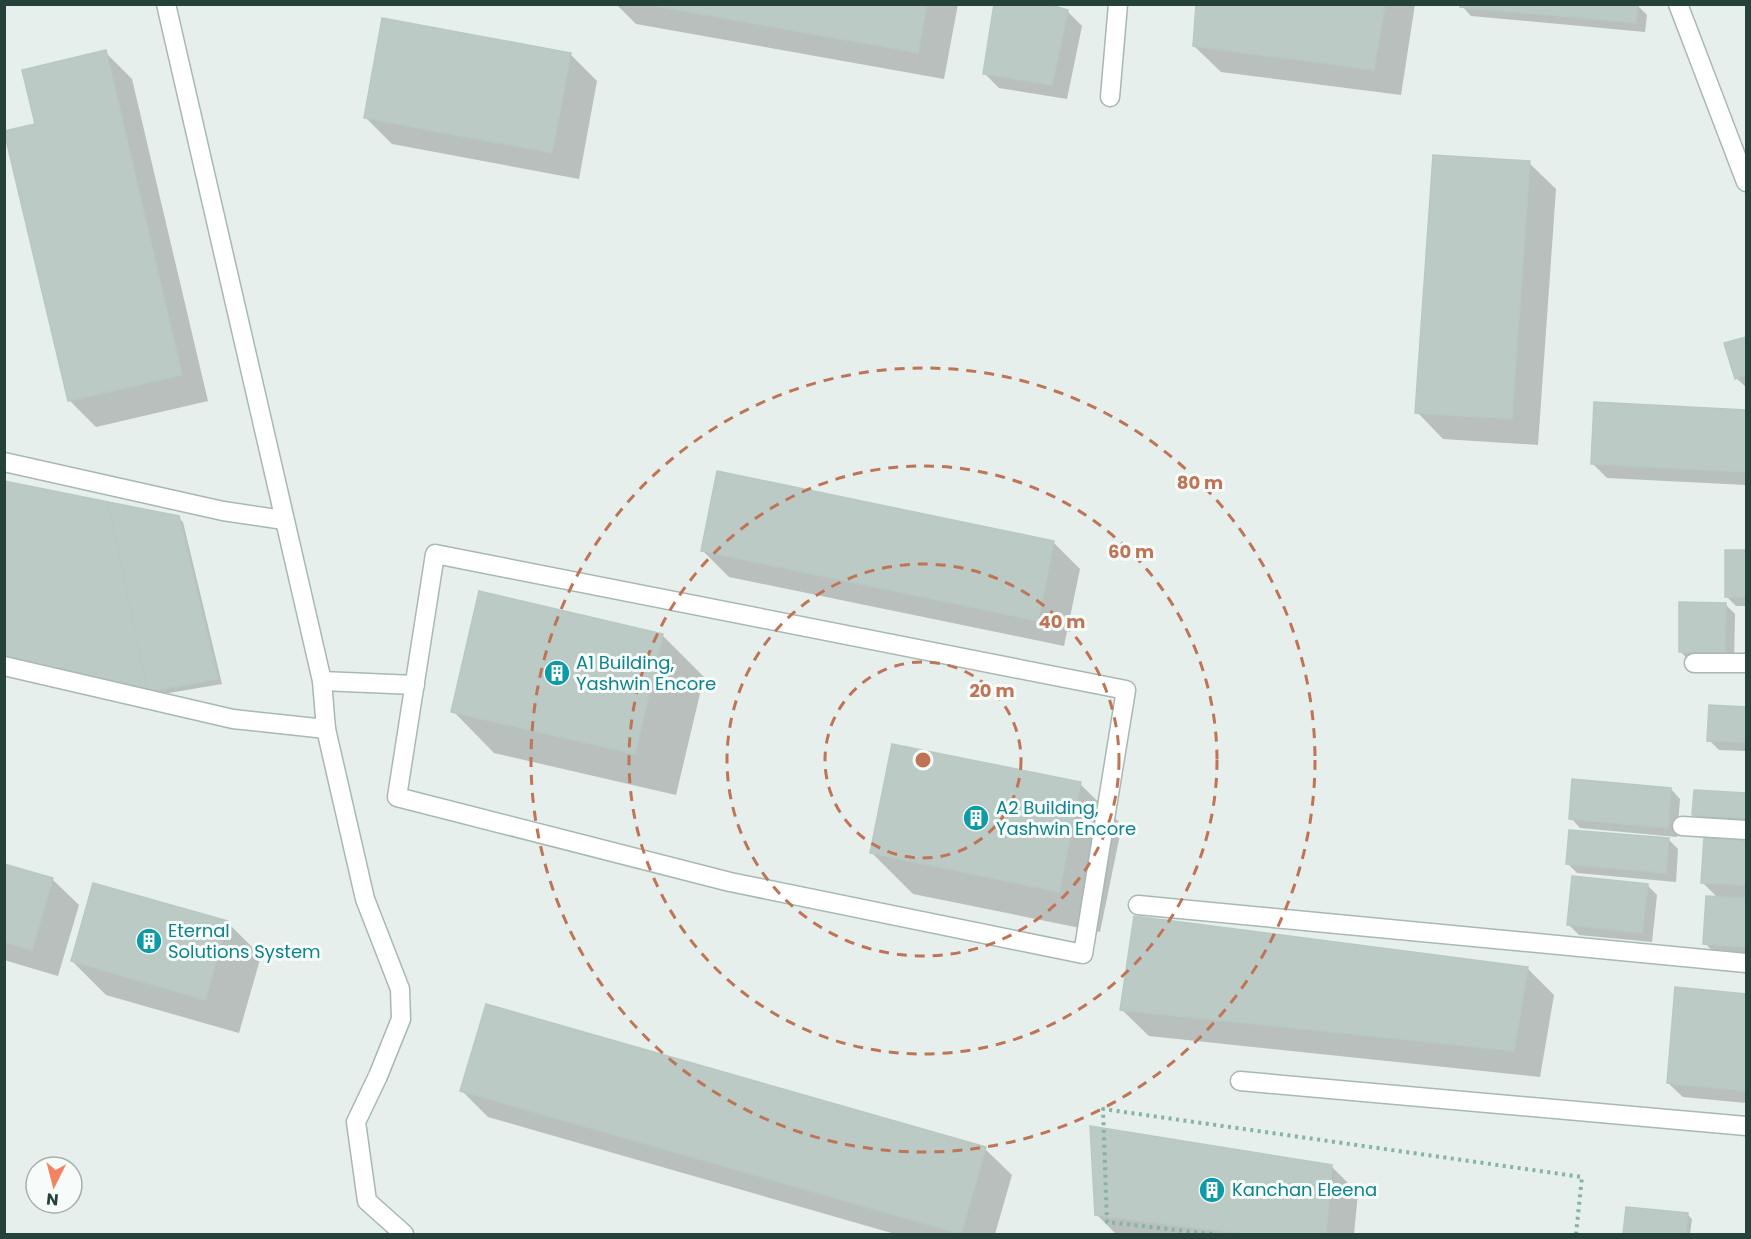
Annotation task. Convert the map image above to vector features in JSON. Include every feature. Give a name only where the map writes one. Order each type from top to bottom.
[{"type":"street","points":[[166,4],[322,681],[326,729],[365,899],[400,989],[401,1019],[356,1122],[367,1201],[404,1234]]},
{"type":"street","points":[[1110,97],[1118,4]]},
{"type":"street","points":[[1678,4],[1746,182]]},
{"type":"street","points":[[4,462],[223,511],[284,520]]},
{"type":"street","points":[[435,554],[1126,690],[1083,954],[730,882],[397,797],[415,685],[435,554]]},
{"type":"street","points":[[1694,663],[1746,663]]},
{"type":"street","points":[[4,666],[233,719],[326,729]]},
{"type":"street","points":[[322,681],[415,685]]},
{"type":"street","points":[[1682,826],[1746,830]]},
{"type":"street","points":[[1138,905],[1746,963]]},
{"type":"street","points":[[1240,1081],[1746,1126]]},
{"type":"path","points":[[1212,1234],[1107,1222],[1103,1109],[1582,1177],[1576,1234]]},
{"type":"building","points":[[645,4],[927,4],[918,53]]},
{"type":"building","points":[[994,4],[1047,4],[1068,10],[1052,85],[983,74]]},
{"type":"building","points":[[1196,4],[1385,4],[1374,70],[1193,46]]},
{"type":"building","points":[[1460,4],[1638,4],[1636,23],[1460,7]]},
{"type":"building","points":[[382,18],[571,53],[552,153],[364,118]]},
{"type":"building","points":[[106,50],[182,375],[68,401],[4,131],[35,124],[22,70]]},
{"type":"building","points":[[1433,155],[1530,161],[1512,419],[1415,413]]},
{"type":"building","points":[[1746,337],[1746,375],[1735,379],[1724,343]]},
{"type":"building","points":[[1594,402],[1746,410],[1746,472],[1591,464]]},
{"type":"building","points":[[717,471],[1054,541],[1038,621],[701,551]]},
{"type":"building","points":[[4,481],[108,502],[148,692],[4,658]]},
{"type":"building","points":[[108,502],[179,516],[218,679],[148,692]]},
{"type":"building","points":[[1725,550],[1746,550],[1746,597],[1725,597]]},
{"type":"building","name":"A1 Building, Yashwin Encore","points":[[479,591],[663,634],[635,754],[451,712]]},
{"type":"building","points":[[1679,602],[1726,603],[1725,653],[1679,652]]},
{"type":"building","points":[[1709,705],[1746,707],[1746,742],[1707,741]]},
{"type":"building","name":"A2 Building, Yashwin Encore","points":[[892,744],[1081,782],[1059,892],[870,853]]},
{"type":"building","points":[[1572,779],[1671,788],[1668,828],[1569,819]]},
{"type":"building","points":[[1694,790],[1746,793],[1746,818],[1692,815]]},
{"type":"building","points":[[1569,830],[1669,838],[1666,873],[1566,864]]},
{"type":"building","points":[[1704,837],[1746,839],[1746,885],[1701,883]]},
{"type":"building","points":[[4,864],[53,878],[32,950],[4,942]]},
{"type":"building","points":[[1572,876],[1648,884],[1642,933],[1567,925]]},
{"type":"building","name":"Eternal Solutions System","points":[[93,883],[228,921],[205,1000],[71,961]]},
{"type":"building","points":[[1706,896],[1746,898],[1746,947],[1703,944]]},
{"type":"building","points":[[1134,916],[1528,967],[1514,1051],[1120,1010]]},
{"type":"building","points":[[1675,987],[1746,994],[1746,1091],[1667,1083]]},
{"type":"building","points":[[486,1004],[986,1147],[961,1234],[460,1091]]},
{"type":"building","name":"Kanchan Eleena","points":[[1090,1126],[1332,1165],[1326,1234],[1246,1234],[1095,1215]]},
{"type":"building","points":[[1626,1207],[1688,1213],[1686,1234],[1623,1234]]},
{"type":"place","name":"A1 Building, Yashwin Encore","points":[[557,673]]},
{"type":"place","name":"A2 Building, Yashwin Encore","points":[[976,818]]},
{"type":"place","name":"Eternal Solutions System","points":[[149,941]]},
{"type":"place","name":"Kanchan Eleena","points":[[1212,1190]]}]
